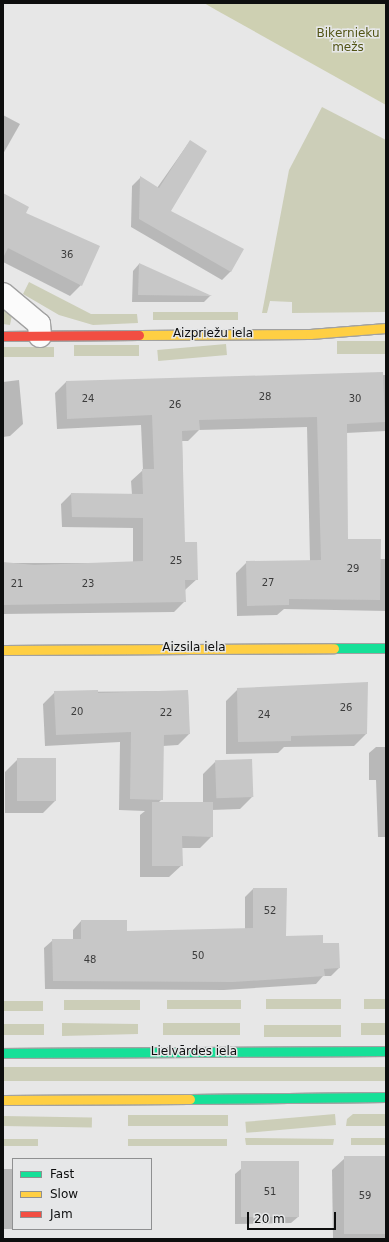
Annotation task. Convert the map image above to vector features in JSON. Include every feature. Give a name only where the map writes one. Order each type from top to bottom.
[{"type":"street","points":[[3,294],[39,324],[40,336]]},
{"type":"street","name":"Aizpriežu iela","points":[[3,336],[310,334],[386,328]]},
{"type":"street","name":"Aizsila iela","points":[[3,650],[386,648]]},
{"type":"street","name":"Lielvārdes iela","points":[[3,1053],[386,1051]]},
{"type":"street","points":[[3,1100],[386,1097]]},
{"type":"green space","name":"Biķernieku mežs","points":[[204,3],[386,3],[386,105],[216,10]]},
{"type":"green space","points":[[322,107],[386,140],[386,312],[292,313],[292,302],[270,301],[267,313],[262,313],[289,170]]},
{"type":"green space","points":[[29,282],[91,314],[137,314],[138,323],[93,325],[59,315],[23,294]]},
{"type":"green space","points":[[3,303],[12,315],[10,325],[3,324]]},
{"type":"green space","points":[[153,312],[238,312],[238,320],[153,320]]},
{"type":"green space","points":[[337,341],[386,341],[386,354],[337,354]]},
{"type":"green space","points":[[226,344],[227,355],[158,361],[157,350]]},
{"type":"green space","points":[[74,345],[139,345],[139,356],[74,356]]},
{"type":"green space","points":[[3,347],[54,347],[54,357],[3,357]]},
{"type":"green space","points":[[266,999],[341,999],[341,1009],[266,1009]]},
{"type":"green space","points":[[364,999],[386,999],[386,1009],[364,1009]]},
{"type":"green space","points":[[64,1000],[140,1000],[140,1010],[64,1010]]},
{"type":"green space","points":[[167,1000],[241,1000],[241,1009],[167,1009]]},
{"type":"green space","points":[[3,1001],[43,1001],[43,1011],[3,1011]]},
{"type":"green space","points":[[62,1023],[138,1024],[138,1034],[62,1036]]},
{"type":"green space","points":[[163,1023],[240,1023],[240,1035],[163,1035]]},
{"type":"green space","points":[[361,1023],[386,1023],[386,1035],[361,1035]]},
{"type":"green space","points":[[3,1024],[44,1024],[44,1035],[3,1035]]},
{"type":"green space","points":[[264,1025],[341,1025],[341,1037],[264,1037]]},
{"type":"green space","points":[[3,1067],[386,1067],[386,1081],[3,1081]]},
{"type":"green space","points":[[335,1114],[336,1125],[246,1133],[245,1122]]},
{"type":"green space","points":[[353,1114],[386,1114],[386,1126],[346,1126],[347,1119]]},
{"type":"green space","points":[[128,1115],[228,1115],[228,1126],[128,1126]]},
{"type":"green space","points":[[3,1116],[92,1118],[92,1128],[3,1126]]},
{"type":"green space","points":[[245,1138],[334,1139],[333,1145],[246,1145]]},
{"type":"green space","points":[[351,1138],[386,1138],[386,1145],[351,1145]]},
{"type":"green space","points":[[3,1139],[38,1139],[38,1146],[3,1146]]},
{"type":"green space","points":[[128,1139],[227,1139],[227,1146],[128,1146]]},
{"type":"building","points":[[190,140],[207,151],[171,211],[244,249],[231,272],[139,219],[140,176],[159,188]]},
{"type":"building","points":[[3,193],[29,207],[26,213],[100,246],[82,286],[8,248],[3,258]]},
{"type":"building","points":[[139,263],[212,296],[138,295]]},
{"type":"building","points":[[383,372],[385,422],[347,424],[348,539],[381,539],[380,600],[289,599],[289,605],[247,606],[246,561],[321,560],[317,417],[199,420],[200,430],[182,431],[185,542],[197,542],[198,580],[185,580],[186,602],[3,605],[3,562],[34,565],[143,561],[143,518],[72,517],[71,493],[143,494],[142,469],[154,469],[152,415],[67,419],[66,381]]},
{"type":"building","points":[[368,682],[367,734],[291,736],[291,741],[238,742],[237,688]]},
{"type":"building","points":[[98,690],[98,693],[188,690],[190,734],[164,735],[163,800],[130,799],[131,732],[56,735],[54,691]]},
{"type":"building","points":[[17,758],[56,758],[56,801],[17,801]]},
{"type":"building","points":[[252,759],[253,797],[216,798],[215,760]]},
{"type":"building","points":[[152,802],[213,802],[213,837],[182,836],[183,866],[152,866]]},
{"type":"building","points":[[253,888],[287,888],[286,936],[323,935],[323,943],[339,943],[340,968],[324,969],[325,976],[233,982],[53,981],[52,939],[81,939],[81,920],[127,920],[127,931],[253,928]]},
{"type":"building","points":[[344,1156],[386,1156],[386,1234],[344,1234]]},
{"type":"building","points":[[241,1161],[299,1161],[299,1217],[241,1217]]},
{"type":"traffic: fast","points":[[334,648],[386,648]]},
{"type":"traffic: fast","points":[[3,1053],[386,1051]]},
{"type":"traffic: fast","points":[[190,1099],[386,1097]]},
{"type":"traffic: slow","points":[[139,335],[310,334],[386,328]]},
{"type":"traffic: slow","points":[[3,650],[334,648]]},
{"type":"traffic: slow","points":[[3,1100],[190,1099]]},
{"type":"traffic: jam","points":[[3,336],[139,335]]}]
